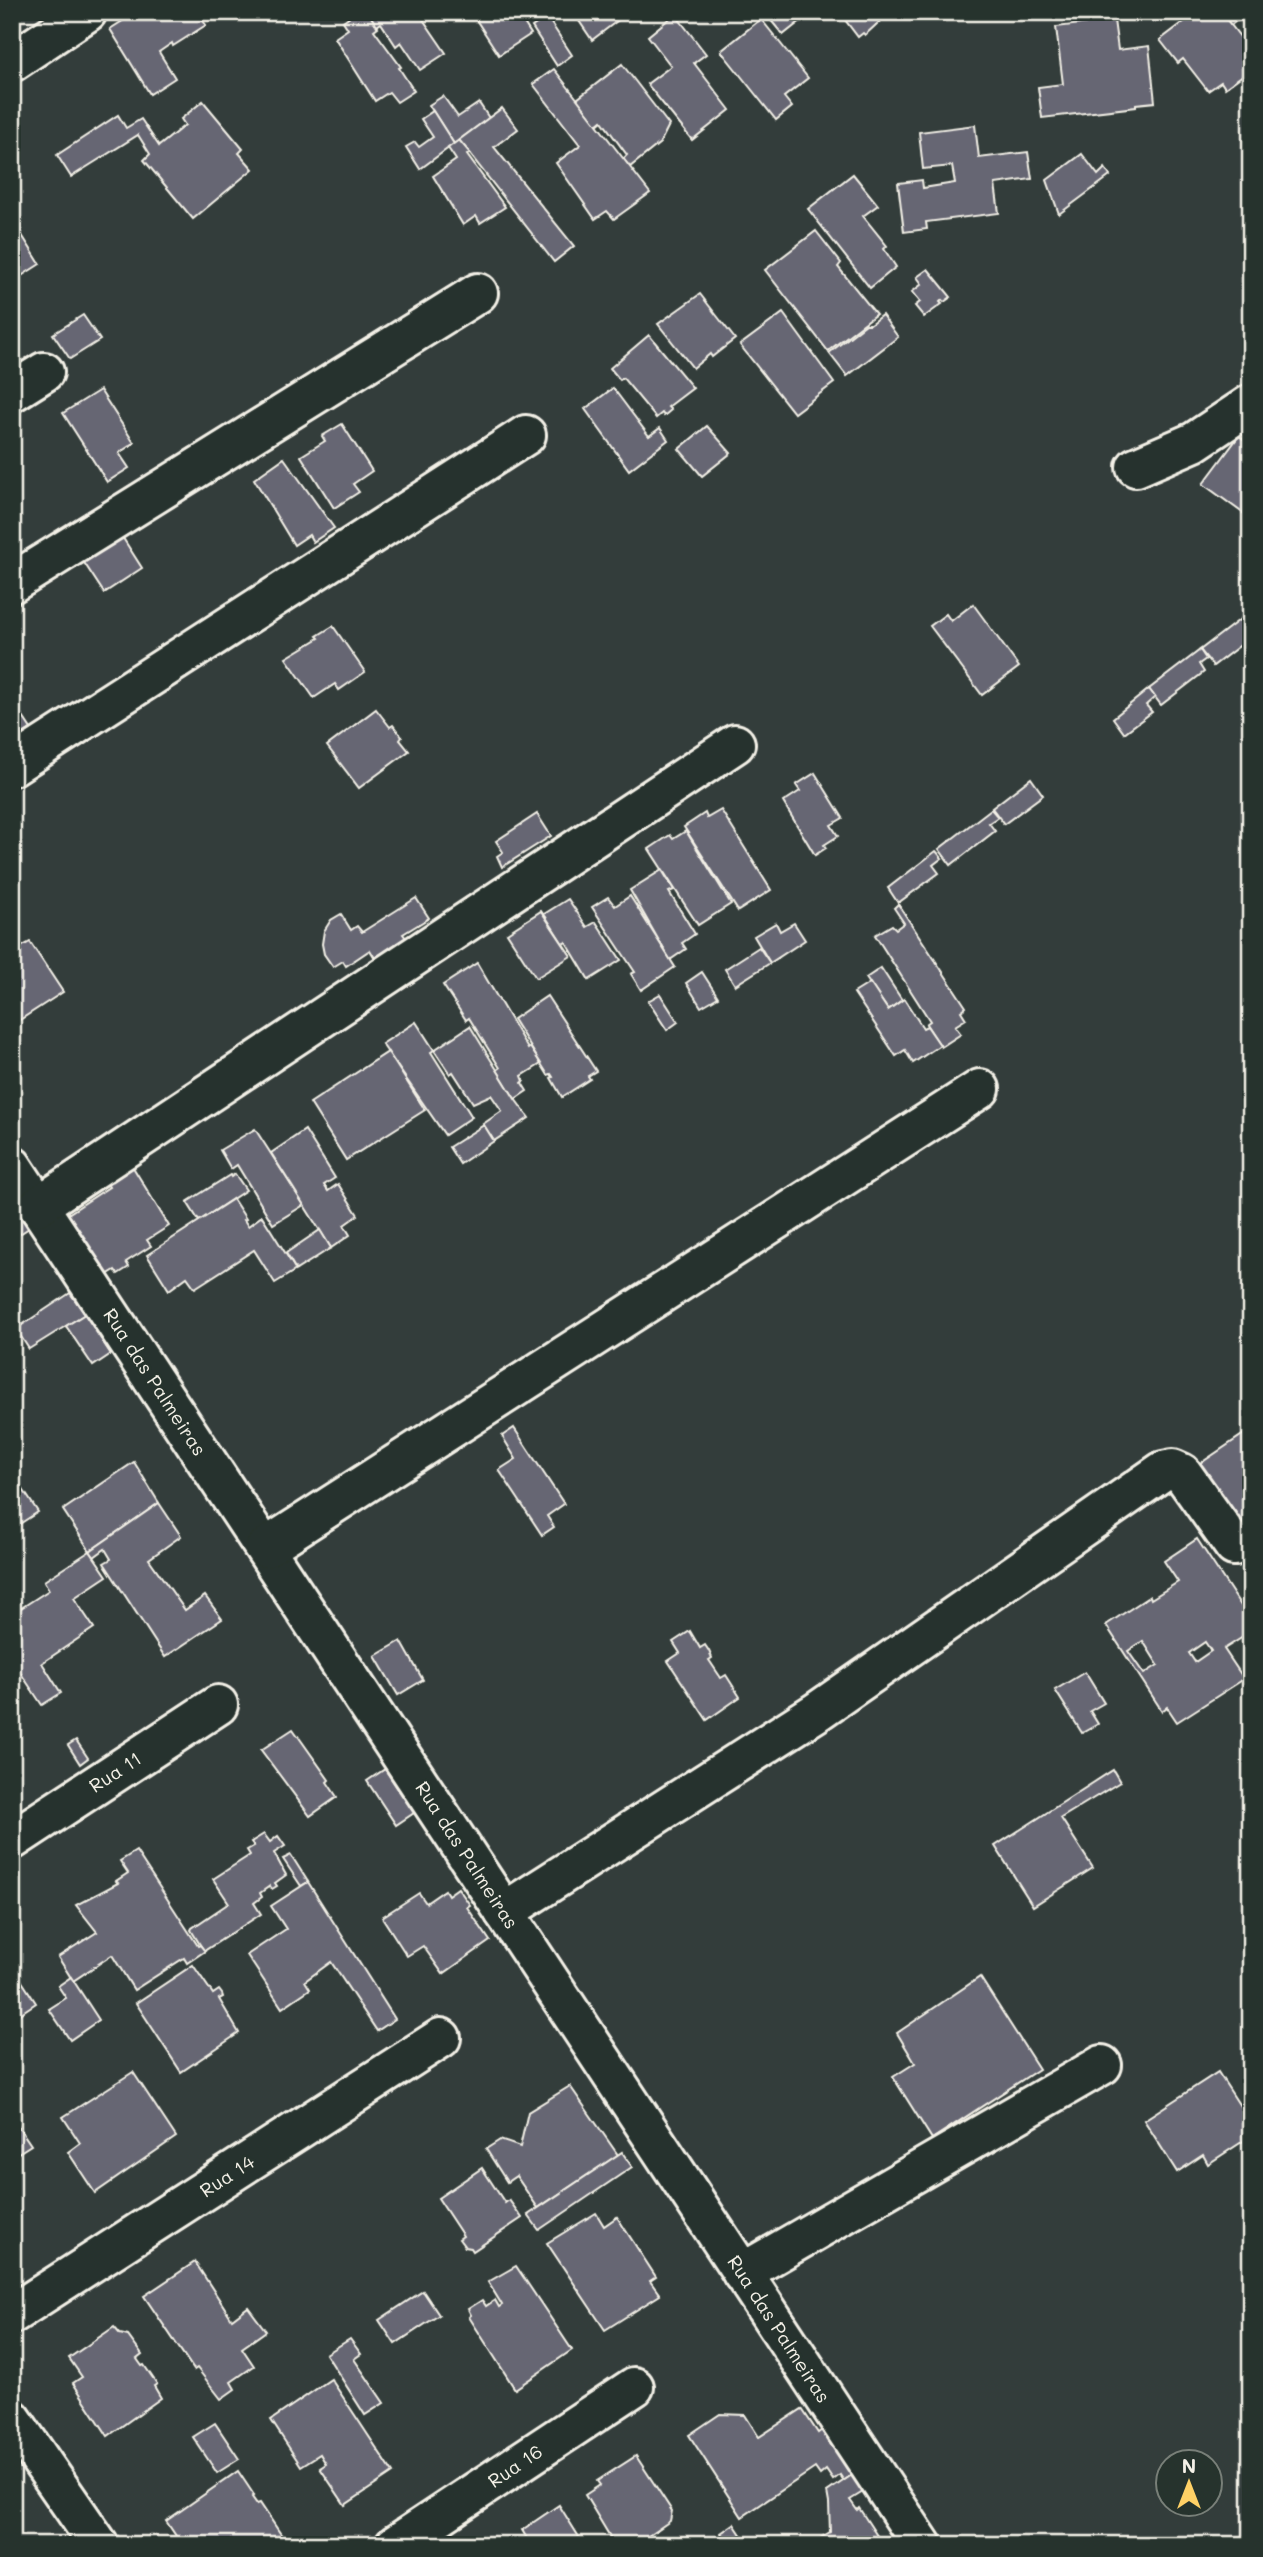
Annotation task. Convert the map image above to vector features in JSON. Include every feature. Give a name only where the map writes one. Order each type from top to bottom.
[{"type":"street","points":[[12,62],[86,12]]},
{"type":"street","points":[[12,583],[478,293]]},
{"type":"street","points":[[12,393],[44,372]]},
{"type":"street","points":[[1136,467],[1194,442],[1251,404]]},
{"type":"street","points":[[12,766],[526,435]]},
{"type":"street","points":[[38,1206],[735,744]]},
{"type":"street","points":[[265,1548],[981,1089]]},
{"type":"street","name":"Rua das Palmeiras","points":[[12,1166],[922,2545]]},
{"type":"street","points":[[504,1912],[814,1713],[1163,1471],[1173,1469],[1182,1473],[1234,1546]]},
{"type":"street","name":"Rua 11","points":[[12,1840],[218,1705]]},
{"type":"street","name":"Rua 14","points":[[12,2314],[441,2038]]},
{"type":"street","points":[[742,2273],[1102,2065]]},
{"type":"street","name":"Rua 16","points":[[395,2545],[634,2387]]},
{"type":"street","points":[[12,2419],[99,2545]]},
{"type":"building","points":[[142,12],[197,12],[206,25],[159,52],[175,78],[150,94],[110,29]]},
{"type":"building","points":[[356,12],[368,12],[378,27],[374,30],[401,67],[399,68],[414,91],[397,102],[389,92],[375,101],[335,38],[348,29],[343,21]]},
{"type":"building","points":[[368,12],[418,12],[446,53],[420,70],[401,42],[396,46],[381,23],[377,26]]},
{"type":"building","points":[[471,12],[517,12],[531,34],[499,55]]},
{"type":"building","points":[[573,12],[624,12],[625,15],[592,40]]},
{"type":"building","points":[[764,12],[812,12],[783,35]]},
{"type":"building","points":[[839,12],[890,12],[865,35],[863,33],[858,37]]},
{"type":"building","points":[[1197,12],[1221,12],[1251,51],[1251,69],[1225,88],[1221,82],[1208,91],[1183,59],[1178,63],[1160,40]]},
{"type":"building","points":[[1221,12],[1247,12],[1231,25]]},
{"type":"building","points":[[675,14],[706,54],[694,63],[730,110],[692,140],[647,84],[671,66],[648,36]]},
{"type":"building","points":[[547,17],[572,55],[557,66],[532,27]]},
{"type":"building","points":[[761,19],[808,78],[784,97],[792,107],[776,120],[721,51]]},
{"type":"building","points":[[1114,20],[1118,50],[1149,46],[1155,102],[1136,104],[1136,107],[1042,118],[1038,87],[1063,84],[1056,27]]},
{"type":"building","points":[[622,64],[669,125],[660,143],[630,167],[623,159],[627,155],[602,121],[597,125],[577,99]]},
{"type":"building","points":[[554,69],[650,193],[614,219],[607,211],[595,219],[556,163],[580,145],[533,84]]},
{"type":"building","points":[[443,96],[458,117],[479,103],[489,118],[454,144],[429,105]]},
{"type":"building","points":[[203,101],[243,149],[239,153],[253,169],[193,219],[144,160],[150,154],[138,135],[71,177],[57,155],[118,115],[126,128],[141,119],[159,146],[185,125],[181,119]]},
{"type":"building","points":[[502,108],[518,129],[494,147],[574,246],[554,262],[459,140]]},
{"type":"building","points":[[433,111],[454,144],[420,169],[406,147],[415,142],[419,147],[433,137],[421,119]]},
{"type":"building","points":[[975,125],[979,158],[1028,152],[1032,179],[995,184],[999,213],[926,222],[927,229],[904,232],[898,183],[922,180],[923,188],[955,183],[952,166],[923,169],[919,132]]},
{"type":"building","points":[[459,140],[505,207],[480,223],[476,216],[463,225],[433,176],[456,160],[448,148]]},
{"type":"building","points":[[1082,154],[1098,175],[1105,168],[1110,176],[1059,214],[1047,180]]},
{"type":"building","points":[[853,174],[878,205],[863,216],[887,246],[884,249],[896,267],[870,288],[808,209]]},
{"type":"building","points":[[15,224],[40,264],[12,282],[12,226]]},
{"type":"building","points":[[816,231],[841,263],[838,267],[876,314],[828,351],[765,270]]},
{"type":"building","points":[[928,269],[951,297],[944,302],[942,300],[942,304],[924,317],[915,306],[920,302],[912,292],[922,284],[917,277]]},
{"type":"building","points":[[700,294],[735,339],[693,368],[658,324]]},
{"type":"building","points":[[783,313],[834,383],[794,413],[740,345]]},
{"type":"building","points":[[83,315],[100,340],[70,359],[53,334]]},
{"type":"building","points":[[882,315],[898,337],[847,376],[829,353]]},
{"type":"building","points":[[649,335],[693,388],[668,407],[671,410],[664,416],[662,413],[656,418],[623,378],[620,380],[610,368]]},
{"type":"building","points":[[613,388],[649,436],[660,428],[668,440],[629,470],[585,409]]},
{"type":"building","points":[[100,390],[134,443],[119,453],[129,468],[107,482],[63,413]]},
{"type":"building","points":[[342,424],[372,471],[353,484],[359,492],[334,508],[301,456],[325,441],[322,436]]},
{"type":"building","points":[[707,426],[731,453],[702,476],[679,449]]},
{"type":"building","points":[[1239,436],[1251,445],[1251,519],[1203,484]]},
{"type":"building","points":[[284,458],[334,528],[313,542],[309,535],[294,545],[254,479]]},
{"type":"building","points":[[121,535],[142,568],[104,593],[83,561]]},
{"type":"building","points":[[973,604],[1019,667],[982,695],[930,626],[946,614],[951,621]]},
{"type":"building","points":[[1251,611],[1251,637],[1213,666],[1200,650]]},
{"type":"building","points":[[333,626],[365,672],[339,690],[335,684],[314,698],[286,658]]},
{"type":"building","points":[[1200,650],[1206,659],[1199,664],[1204,672],[1161,705],[1149,689]]},
{"type":"building","points":[[1149,689],[1155,697],[1146,705],[1152,712],[1124,733],[1113,718]]},
{"type":"building","points":[[12,700],[31,729],[12,741]]},
{"type":"building","points":[[376,709],[390,727],[393,725],[409,751],[359,788],[327,746]]},
{"type":"building","points":[[815,773],[843,818],[831,825],[838,836],[815,855],[783,802],[800,791],[796,785]]},
{"type":"building","points":[[1031,778],[1043,795],[1004,824],[992,808]]},
{"type":"building","points":[[991,809],[998,817],[989,823],[995,831],[951,865],[939,849]]},
{"type":"building","points":[[721,810],[771,890],[738,911],[684,827],[705,813],[707,818]]},
{"type":"building","points":[[537,814],[551,836],[502,867],[497,856],[503,852],[496,841]]},
{"type":"building","points":[[686,831],[731,904],[698,925],[649,849],[670,835],[673,839]]},
{"type":"building","points":[[936,851],[942,858],[933,865],[939,873],[898,903],[888,888]]},
{"type":"building","points":[[662,870],[674,890],[669,892],[695,934],[682,943],[686,949],[670,960],[630,890]]},
{"type":"building","points":[[630,896],[675,967],[641,990],[631,974],[635,972],[592,907],[608,897],[615,906]]},
{"type":"building","points":[[416,898],[429,918],[403,934],[406,938],[375,958],[370,950],[346,966],[343,961],[333,967],[324,954],[322,944],[324,931],[331,920],[341,914],[351,930],[357,926],[362,932]]},
{"type":"building","points":[[568,899],[587,927],[596,922],[621,960],[589,980],[566,942],[563,944],[544,914]]},
{"type":"building","points":[[898,904],[966,1007],[961,1011],[966,1019],[955,1026],[961,1034],[941,1047],[926,1024],[930,1021],[875,935],[892,925],[896,929],[904,923],[894,908]]},
{"type":"building","points":[[541,911],[571,956],[536,978],[507,933]]},
{"type":"building","points":[[776,923],[780,931],[794,923],[805,940],[770,963],[754,936]]},
{"type":"building","points":[[30,942],[63,992],[12,1025],[12,952]]},
{"type":"building","points":[[759,947],[770,963],[735,985],[725,969]]},
{"type":"building","points":[[477,963],[528,1049],[530,1047],[541,1064],[522,1076],[522,1083],[527,1091],[515,1099],[497,1070],[500,1068],[469,1018],[466,1020],[443,985]]},
{"type":"building","points":[[881,968],[902,1000],[888,1010],[866,978]]},
{"type":"building","points":[[702,972],[718,997],[701,1007],[686,983]]},
{"type":"building","points":[[870,983],[888,1010],[904,999],[923,1028],[927,1026],[940,1045],[913,1063],[905,1050],[896,1056],[854,993]]},
{"type":"building","points":[[660,994],[678,1022],[667,1030],[648,1001]]},
{"type":"building","points":[[547,996],[596,1071],[588,1076],[590,1079],[562,1097],[551,1078],[553,1077],[548,1075],[513,1019]]},
{"type":"building","points":[[416,1022],[434,1050],[431,1052],[472,1117],[445,1135],[382,1044]]},
{"type":"building","points":[[470,1026],[529,1118],[494,1141],[483,1124],[502,1111],[491,1095],[473,1103],[453,1072],[450,1074],[434,1050]]},
{"type":"building","points":[[388,1052],[425,1110],[346,1160],[310,1103]]},
{"type":"building","points":[[484,1125],[494,1141],[460,1164],[449,1147]]},
{"type":"building","points":[[255,1129],[304,1205],[273,1224],[237,1165],[231,1169],[220,1150]]},
{"type":"building","points":[[305,1130],[335,1178],[324,1185],[328,1191],[338,1184],[358,1215],[344,1225],[350,1235],[331,1248],[271,1153]]},
{"type":"building","points":[[128,1159],[169,1226],[147,1240],[151,1246],[126,1262],[129,1267],[118,1274],[115,1270],[100,1279],[65,1216],[109,1187],[102,1177]]},
{"type":"building","points":[[235,1174],[246,1190],[199,1221],[187,1202]]},
{"type":"building","points":[[233,1199],[248,1226],[262,1216],[296,1270],[275,1283],[254,1250],[195,1288],[187,1277],[169,1290],[147,1255]]},
{"type":"building","points":[[12,1204],[29,1228],[12,1239]]},
{"type":"building","points":[[320,1230],[331,1248],[296,1270],[286,1253]]},
{"type":"building","points":[[70,1293],[85,1314],[29,1349],[16,1329]]},
{"type":"building","points":[[85,1314],[111,1354],[93,1366],[66,1326]]},
{"type":"building","points":[[514,1428],[564,1504],[547,1516],[554,1527],[542,1535],[499,1470],[516,1459],[502,1436]]},
{"type":"building","points":[[1244,1434],[1251,1445],[1251,1541],[1198,1465]]},
{"type":"building","points":[[134,1462],[159,1503],[90,1551],[63,1510]]},
{"type":"building","points":[[22,1488],[38,1512],[12,1529],[12,1494]]},
{"type":"building","points":[[159,1503],[181,1536],[149,1559],[185,1610],[205,1596],[222,1619],[165,1657],[104,1563],[111,1559],[105,1549],[94,1557],[90,1551]]},
{"type":"building","points":[[1197,1539],[1251,1621],[1251,1632],[1224,1649],[1244,1679],[1177,1722],[1167,1707],[1162,1711],[1106,1625],[1150,1596],[1151,1599],[1178,1582],[1164,1561]],"holes":[[[1143,1641],[1158,1665],[1144,1674],[1128,1651]],[[1205,1642],[1211,1651],[1195,1662],[1189,1653]]]},
{"type":"building","points":[[90,1551],[107,1576],[74,1598],[94,1628],[42,1663],[61,1693],[42,1705],[12,1660],[12,1602],[18,1610],[49,1590],[44,1581]]},
{"type":"building","points":[[690,1631],[700,1648],[705,1645],[709,1651],[712,1658],[709,1660],[721,1678],[726,1675],[740,1697],[707,1720],[668,1661],[680,1653],[673,1642]]},
{"type":"building","points":[[401,1641],[423,1680],[398,1695],[375,1656]]},
{"type":"building","points":[[1085,1672],[1104,1703],[1090,1711],[1098,1724],[1082,1733],[1055,1690]]},
{"type":"building","points":[[293,1729],[329,1780],[327,1782],[337,1797],[310,1816],[261,1750]]},
{"type":"building","points":[[76,1740],[88,1758],[80,1764],[68,1745]]},
{"type":"building","points":[[385,1769],[414,1813],[396,1825],[367,1781]]},
{"type":"building","points":[[1113,1770],[1120,1782],[1061,1818],[1093,1868],[1033,1906],[995,1846]]},
{"type":"building","points":[[264,1834],[270,1842],[278,1836],[285,1846],[274,1853],[286,1875],[275,1883],[277,1886],[272,1889],[270,1886],[260,1893],[262,1897],[254,1903],[261,1914],[204,1951],[192,1928],[229,1903],[213,1879],[250,1855],[247,1850],[254,1846],[251,1842]]},
{"type":"building","points":[[136,1851],[198,1946],[205,1951],[187,1963],[184,1958],[134,1990],[112,1955],[73,1981],[58,1957],[97,1932],[76,1905],[118,1883],[116,1881],[128,1873],[120,1861]]},
{"type":"building","points":[[291,1855],[308,1882],[301,1886],[283,1859]]},
{"type":"building","points":[[308,1882],[395,2019],[377,2031],[331,1962],[305,1981],[310,1989],[282,2008],[247,1955],[286,1929],[271,1906]]},
{"type":"building","points":[[458,1888],[470,1905],[467,1907],[490,1941],[443,1974],[423,1946],[407,1956],[382,1917],[419,1893],[426,1903],[445,1890],[448,1895]]},
{"type":"building","points":[[193,1965],[213,1994],[219,1990],[222,1994],[223,1997],[219,1999],[239,2033],[181,2072],[136,2003]]},
{"type":"building","points":[[12,1966],[36,2003],[12,2019]]},
{"type":"building","points":[[71,1977],[99,2020],[70,2040],[49,2009],[66,1998],[58,1986]]},
{"type":"building","points":[[980,1977],[1039,2069],[932,2139],[893,2077],[915,2063],[897,2033]]},
{"type":"building","points":[[133,2072],[176,2137],[95,2193],[68,2152],[80,2143],[63,2117]]},
{"type":"building","points":[[1218,2072],[1251,2123],[1251,2136],[1208,2164],[1203,2155],[1177,2172],[1144,2120]]},
{"type":"building","points":[[570,2086],[618,2155],[538,2208],[516,2176],[507,2182],[486,2149],[500,2140],[520,2147],[528,2112]]},
{"type":"building","points":[[12,2117],[31,2145],[12,2157]]},
{"type":"building","points":[[622,2152],[632,2167],[539,2230],[528,2215]]},
{"type":"building","points":[[482,2168],[505,2203],[509,2200],[522,2218],[473,2251],[465,2247],[459,2239],[463,2236],[438,2198]]},
{"type":"building","points":[[596,2213],[604,2226],[617,2217],[656,2277],[650,2281],[660,2295],[605,2330],[547,2243]]},
{"type":"building","points":[[195,2262],[232,2319],[248,2307],[266,2331],[242,2348],[254,2366],[231,2382],[235,2389],[221,2399],[197,2368],[194,2370],[144,2296]]},
{"type":"building","points":[[516,2266],[572,2350],[515,2389],[469,2317],[471,2315],[468,2309],[482,2300],[486,2306],[495,2300],[499,2307],[502,2305],[488,2282]]},
{"type":"building","points":[[423,2291],[439,2315],[395,2344],[379,2320]]},
{"type":"building","points":[[114,2327],[120,2334],[128,2336],[142,2355],[137,2359],[157,2384],[154,2386],[161,2398],[108,2436],[73,2383],[82,2377],[69,2358]]},
{"type":"building","points":[[350,2339],[361,2354],[354,2359],[384,2403],[365,2415],[326,2354]]},
{"type":"building","points":[[331,2379],[393,2473],[345,2505],[320,2468],[326,2464],[320,2454],[301,2466],[271,2420]]},
{"type":"building","points":[[802,2409],[818,2433],[822,2430],[852,2475],[844,2481],[840,2475],[833,2480],[826,2470],[820,2475],[815,2468],[742,2517],[689,2435],[720,2414],[745,2415],[759,2437]]},
{"type":"building","points":[[215,2423],[239,2459],[217,2473],[193,2437]]},
{"type":"building","points":[[636,2456],[672,2511],[670,2521],[641,2541],[640,2539],[631,2545],[615,2545],[585,2495],[600,2485],[597,2481]]},
{"type":"building","points":[[238,2471],[254,2495],[252,2497],[257,2504],[260,2503],[288,2545],[182,2545],[166,2521]]},
{"type":"building","points":[[852,2475],[863,2492],[850,2500],[857,2510],[859,2508],[883,2545],[809,2545],[830,2532],[827,2492]]},
{"type":"building","points":[[559,2505],[584,2545],[526,2545],[529,2542],[522,2530]]},
{"type":"building","points":[[734,2524],[748,2545],[721,2545],[727,2541],[721,2533]]}]
